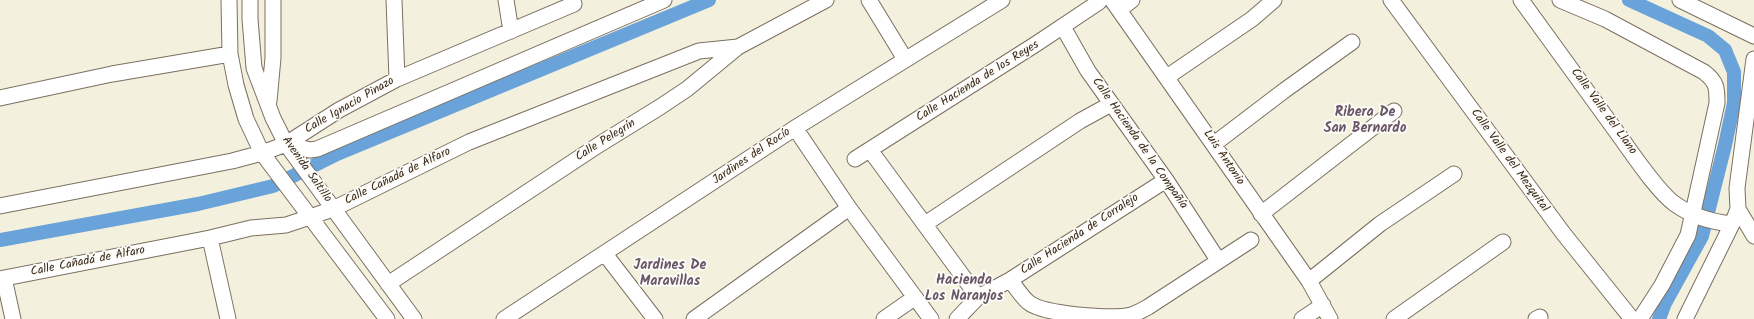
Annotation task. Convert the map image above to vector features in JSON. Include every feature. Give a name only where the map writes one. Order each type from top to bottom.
[{"type":"street","name":"Avenida Saltillo","points":[[228,0],[230,54],[236,85],[246,119],[262,153],[383,318]]},
{"type":"street","name":"Avenida Saltillo","points":[[250,0],[254,68],[269,107],[286,144],[414,319]]},
{"type":"street","points":[[269,107],[273,58],[273,0]]},
{"type":"street","points":[[394,0],[397,79]]},
{"type":"street","points":[[506,0],[511,31]]},
{"type":"street","points":[[286,144],[310,150],[317,149],[664,0]]},
{"type":"street","name":"Calle Pelegrín","points":[[388,284],[600,144],[687,89],[738,47],[826,0]]},
{"type":"street","points":[[869,0],[905,58]]},
{"type":"street","name":"Jardines del Rocío","points":[[504,319],[606,254],[795,128],[905,58],[958,28],[1002,0]]},
{"type":"street","name":"Calle Hacienda de los Reyes","points":[[855,159],[1063,27],[1110,4],[1132,0]]},
{"type":"street","points":[[1167,77],[1252,19],[1273,0]]},
{"type":"street","name":"Calle Valle del Mezquital","points":[[1391,0],[1563,233],[1632,319]]},
{"type":"street","name":"Calle Valle del Llano","points":[[1521,0],[1654,182],[1674,203],[1693,216],[1711,222],[1732,224]]},
{"type":"street","points":[[1560,0],[1605,19],[1704,72],[1713,79],[1717,89],[1716,103],[1688,235],[1662,285],[1640,319]]},
{"type":"street","points":[[1680,0],[1754,36]]},
{"type":"street","name":"Calle Ignacio Pinazo","points":[[0,206],[232,161],[262,153],[286,144],[339,110],[397,79],[574,4]]},
{"type":"street","name":"Luis Antonio","points":[[1110,4],[1167,77],[1214,144],[1261,214],[1309,281],[1330,319]]},
{"type":"street","name":"Calle Hacienda de la Compañía","points":[[1063,27],[1088,72],[1166,180],[1218,260]]},
{"type":"street","points":[[1214,144],[1285,90],[1352,42]]},
{"type":"street","name":"Calle Cañadá de Alfaro","points":[[2,278],[210,238],[251,228],[286,225],[306,212],[330,205],[470,142],[699,51],[738,47]]},
{"type":"street","points":[[0,98],[112,74],[230,54]]},
{"type":"street","points":[[1686,319],[1738,209],[1737,188],[1748,148],[1754,59]]},
{"type":"street","points":[[925,224],[1080,121],[1110,104]]},
{"type":"street","points":[[1261,214],[1394,111]]},
{"type":"street","points":[[795,128],[848,208],[931,319]]},
{"type":"street","points":[[870,150],[978,297]]},
{"type":"street","points":[[1309,281],[1380,224],[1454,174]]},
{"type":"street","name":"Calle Hacienda de Corralejo","points":[[957,319],[978,297],[1010,280],[1166,180]]},
{"type":"street","points":[[694,319],[848,208]]},
{"type":"street","points":[[1738,209],[1754,236]]},
{"type":"street","points":[[210,238],[228,319]]},
{"type":"street","points":[[1010,280],[1028,302],[1042,309],[1075,314],[1132,315],[1148,307],[1250,240]]},
{"type":"street","points":[[1394,319],[1503,242]]},
{"type":"street","points":[[606,254],[655,319]]},
{"type":"street","points":[[2,278],[13,319]]},
{"type":"street","points":[[884,319],[914,298]]},
{"type":"street","points":[[1302,319],[1323,305]]},
{"type":"waterway","points":[[0,240],[198,204],[273,186],[337,154],[709,0]]},
{"type":"waterway","points":[[1629,0],[1708,36],[1725,50],[1734,72],[1734,103],[1702,236],[1665,303],[1659,319]]},
{"type":"district","name":"Ribera De San Bernardo","points":[[1365,122]]},
{"type":"district","name":"Jardines De Maravillas","points":[[670,276]]},
{"type":"district","name":"Hacienda Los Naranjos","points":[[964,290]]}]
